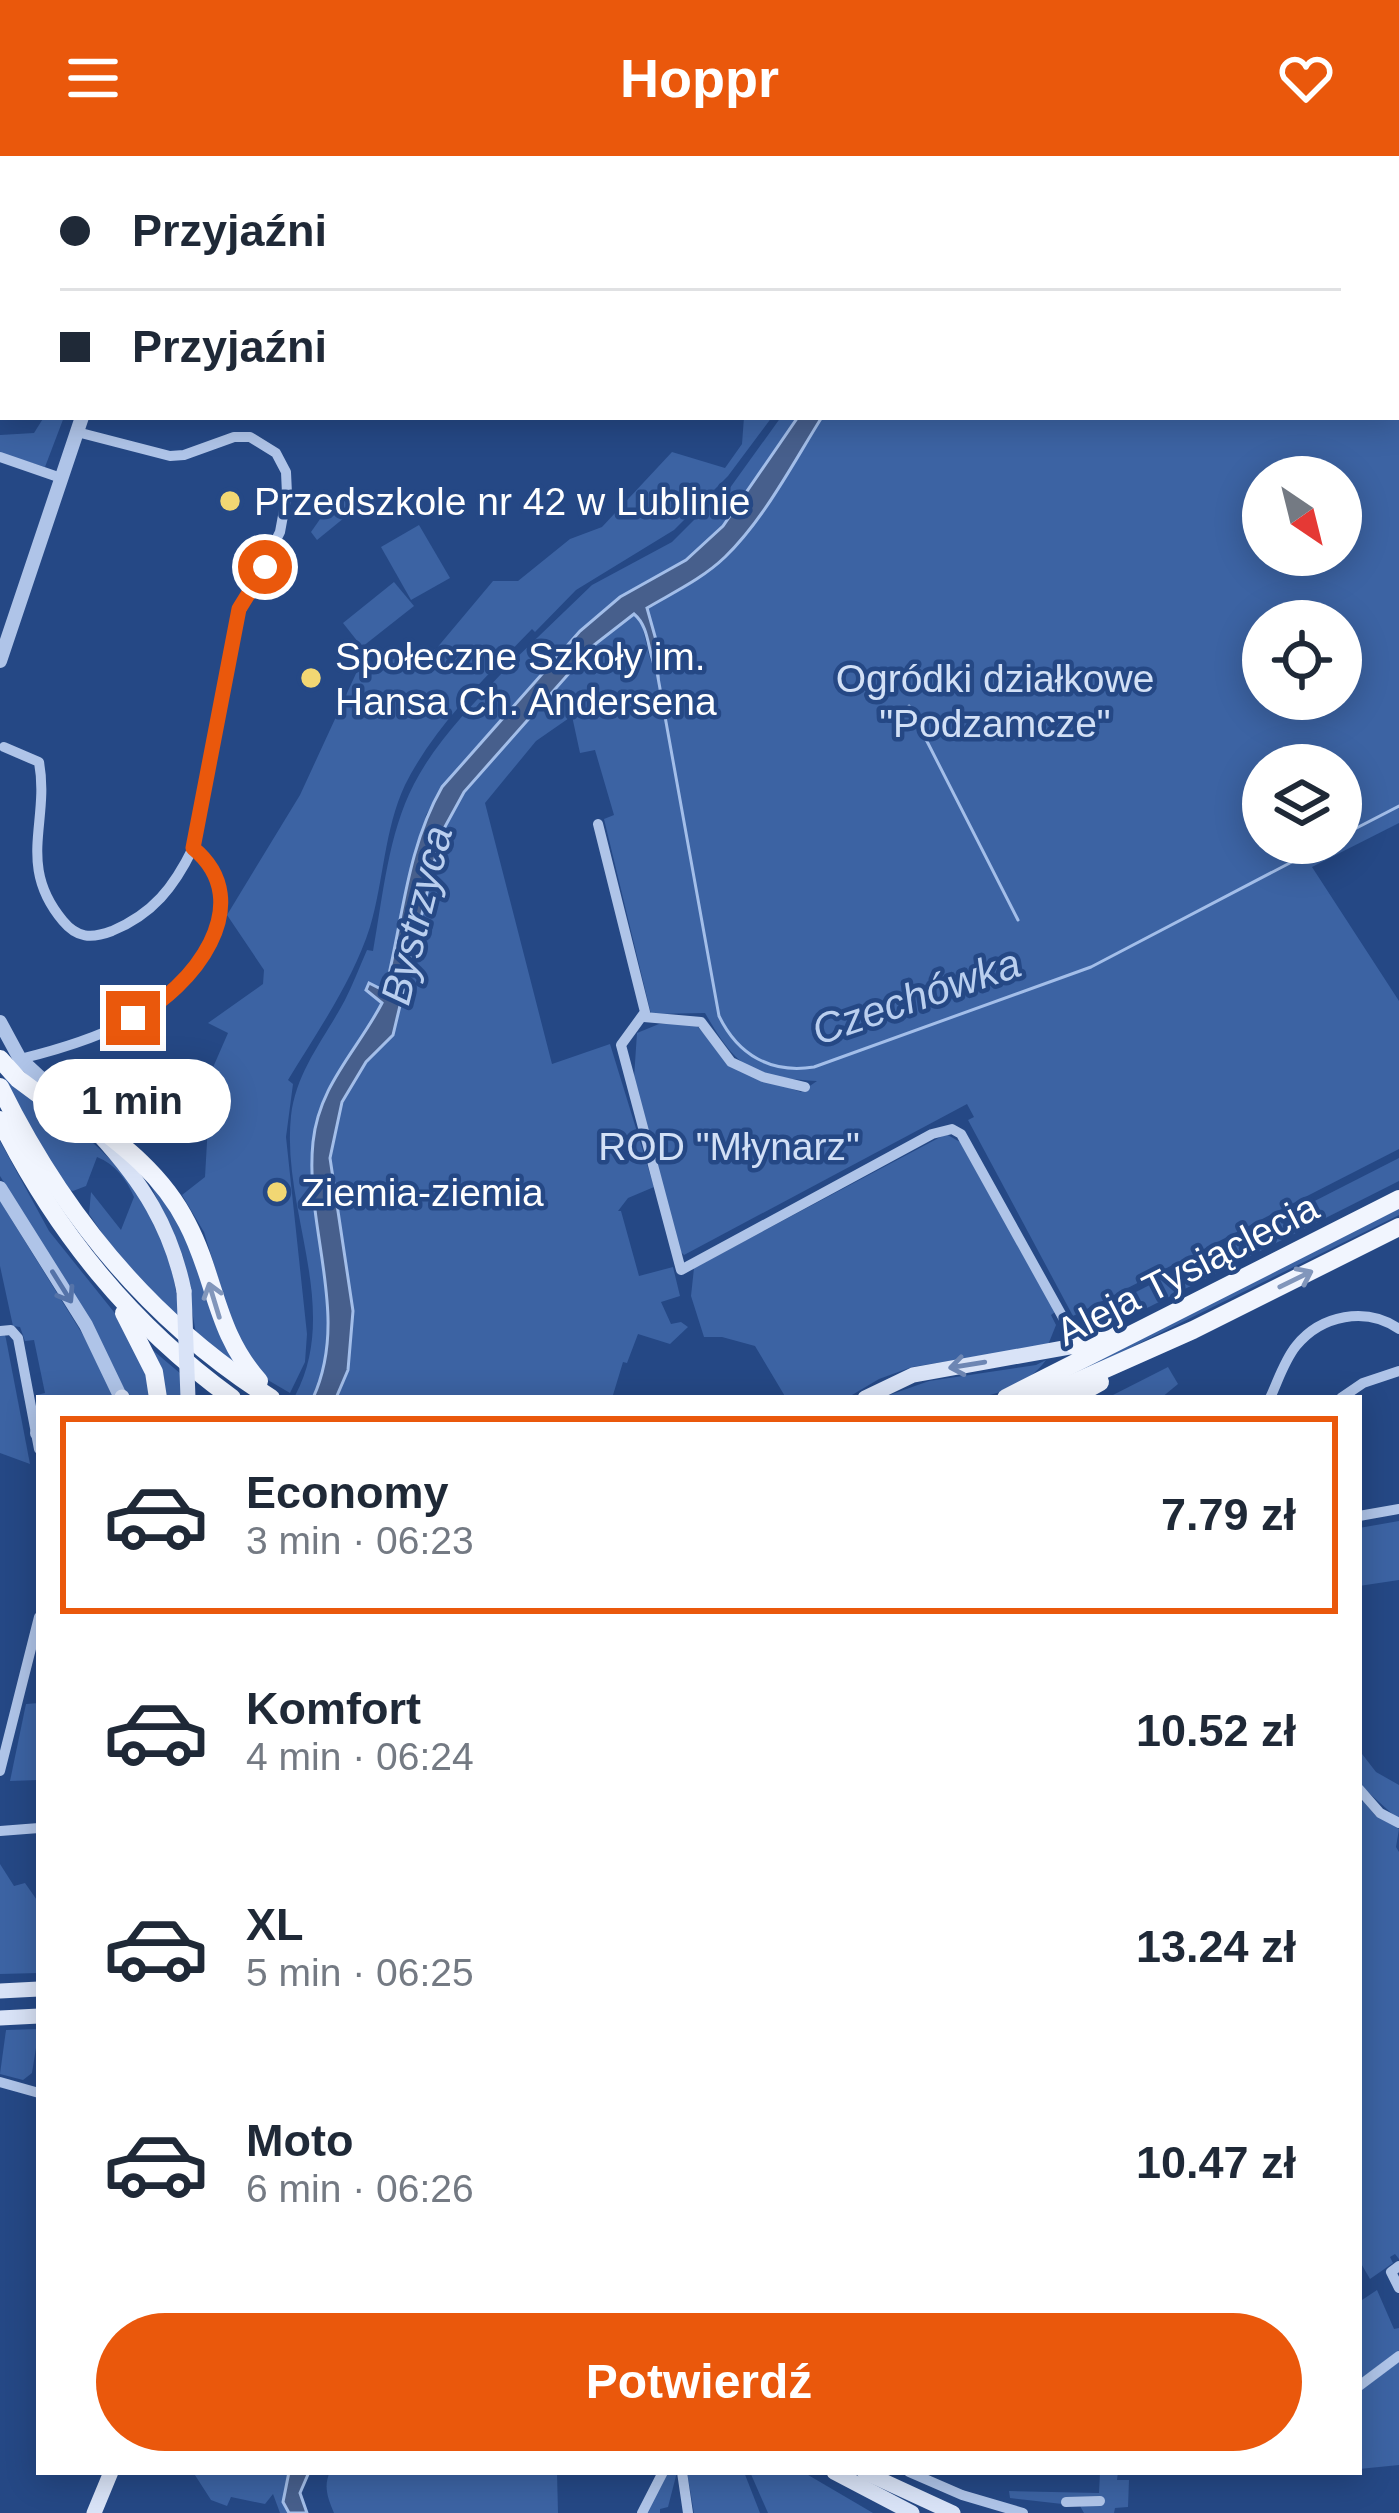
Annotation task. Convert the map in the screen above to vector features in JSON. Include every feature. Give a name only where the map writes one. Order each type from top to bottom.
[{"type":"main road","points":[[10,1059],[18,1079],[108,1146]]},
{"type":"main road","points":[[0,1087],[53,1184],[106,1254],[196,1344],[269,1395]]},
{"type":"main road","points":[[71,1106],[130,1170],[157,1210],[176,1255],[184,1292],[188,1395]]},
{"type":"main road","points":[[71,1106],[144,1162],[176,1203],[194,1238],[225,1333],[270,1395]]},
{"type":"main road","points":[[0,1120],[46,1206],[112,1293],[147,1355],[157,1395]]},
{"type":"main road","name":"Aleja Tysiąclecia","points":[[1012,1395],[1399,1199]]},
{"type":"main road","name":"Aleja Tysiąclecia","points":[[1047,1395],[1193,1330],[1399,1227]]},
{"type":"main road","points":[[112,1293],[228,1395]]},
{"type":"main road","points":[[872,1395],[913,1376],[1075,1346],[1194,1303]]},
{"type":"main road","points":[[1076,1395],[1193,1330]]},
{"type":"main road","points":[[0,1991],[36,1989]]},
{"type":"main road","points":[[0,2018],[36,2016]]},
{"type":"main road","points":[[93,2513],[106,2475]]},
{"type":"main road","points":[[840,2475],[912,2513]]},
{"type":"main road","points":[[871,2475],[953,2513]]},
{"type":"street","points":[[0,662],[80,424],[170,456],[234,436],[250,437],[276,453],[286,472],[280,532],[239,609],[193,848],[170,889],[143,915],[98,936],[76,934],[54,910],[39,879],[35,838],[44,789],[40,764],[4,747]]},
{"type":"street","points":[[0,457],[61,478]]},
{"type":"street","points":[[0,636],[14,612]]},
{"type":"street","points":[[598,824],[644,1017]]},
{"type":"street","points":[[10,1059],[58,1048],[146,1011],[194,972],[212,938],[221,895],[215,873],[193,848]]},
{"type":"street","points":[[644,1017],[701,1022],[731,1062],[805,1087]]},
{"type":"street","points":[[644,1017],[620,1045],[680,1270],[932,1134],[952,1129],[961,1134],[1075,1346]]},
{"type":"street","points":[[0,1022],[10,1059],[71,1106]]},
{"type":"street","points":[[0,1188],[86,1325],[121,1395]]},
{"type":"street","points":[[1271,1395],[1293,1350],[1319,1328],[1365,1314],[1399,1329]]},
{"type":"street","points":[[5,1331],[20,1344],[36,1428]]},
{"type":"street","points":[[1346,1395],[1363,1383],[1399,1371]]},
{"type":"street","points":[[1362,1515],[1399,1509]]},
{"type":"street","points":[[0,1772],[36,1628]]},
{"type":"street","points":[[1362,1792],[1380,1813],[1399,1823]]},
{"type":"street","points":[[0,1832],[36,1828]]},
{"type":"street","points":[[0,2082],[36,2092]]},
{"type":"street","points":[[1399,2266],[1391,2272],[1399,2288]]},
{"type":"street","points":[[1362,2384],[1399,2356]]},
{"type":"street","points":[[642,2513],[661,2475]]},
{"type":"street","points":[[682,2475],[688,2513]]},
{"type":"street","points":[[916,2475],[1023,2513]]},
{"type":"street","points":[[1066,2502],[1100,2501]]},
{"type":"green space","points":[[42,420],[63,420],[45,467],[0,453],[0,435],[34,433]]},
{"type":"green space","points":[[744,420],[770,420],[728,476],[674,530],[576,590],[535,632],[532,629],[446,722],[405,785],[363,947],[334,1006],[288,1080],[293,1084],[286,1137],[307,1334],[305,1362],[290,1393],[261,1376],[237,1340],[204,1232],[182,1195],[205,1177],[211,1072],[228,1033],[208,1023],[263,984],[264,970],[227,915],[300,795],[359,667],[436,649],[493,581],[518,581],[570,539],[602,527],[672,452],[725,468],[742,444]]},
{"type":"green space","points":[[779,420],[796,420],[723,525],[686,560],[620,597],[580,631],[442,787],[426,815],[385,992],[373,997],[382,1003],[331,1086],[317,1122],[312,1174],[328,1335],[314,1395],[295,1395],[308,1363],[313,1328],[290,1151],[294,1100],[367,950],[373,951],[392,844],[414,784],[466,712],[592,585],[672,542],[727,492]]},
{"type":"green space","name":"Ogródki działkowe \"Podzamcze\"","points":[[820,420],[1399,420],[1399,823],[1362,842],[1362,744],[1242,744],[1242,864],[1318,864],[1312,867],[1399,1001],[1399,1149],[1073,1316],[968,1120],[974,1117],[967,1104],[684,1255],[634,1078],[637,1033],[659,1024],[693,1022],[739,1071],[801,1092],[817,1081],[776,1077],[749,1067],[727,1047],[705,1013],[651,1014],[604,819],[614,815],[595,750],[580,753],[572,716],[536,741],[485,803],[552,1064],[610,1044],[654,1187],[628,1198],[618,1211],[639,1276],[673,1267],[680,1296],[661,1302],[671,1324],[681,1322],[688,1327],[670,1344],[638,1334],[613,1395],[337,1395],[348,1370],[330,1158],[342,1102],[366,1062],[393,1035],[441,834],[464,792],[594,645],[634,614],[640,617],[658,673],[658,647],[647,607],[706,570],[750,527]]},
{"type":"green space","points":[[348,499],[355,509],[317,540],[311,532],[325,512]]},
{"type":"green space","points":[[419,525],[450,578],[411,600],[381,547]]},
{"type":"green space","points":[[394,582],[414,606],[362,647],[343,623]]},
{"type":"green space","points":[[0,1068],[97,1146],[143,1201],[160,1234],[180,1320],[115,1252],[89,1214],[91,1192],[121,1230],[134,1197],[124,1179],[97,1157],[86,1186],[66,1189]]},
{"type":"green space","name":"ROD \"Młynarz\"","points":[[946,1134],[960,1142],[1055,1312],[1051,1315],[1056,1325],[1048,1345],[912,1367],[852,1395],[784,1395],[755,1346],[704,1337],[691,1296],[694,1268]]},
{"type":"green space","points":[[0,1141],[49,1231],[130,1332],[154,1395],[127,1395],[90,1320],[0,1176]]},
{"type":"green space","points":[[1399,1158],[1399,1181],[1149,1307],[1099,1329],[1078,1329],[1081,1320]]},
{"type":"green space","points":[[142,1166],[177,1217],[241,1370],[196,1334],[183,1256]]},
{"type":"green space","points":[[0,1201],[83,1335],[113,1395],[37,1395],[45,1393],[34,1340],[25,1341],[20,1327],[13,1326],[0,1266]]},
{"type":"green space","points":[[1399,1206],[1399,1215],[1053,1386],[1051,1381]]},
{"type":"green space","points":[[5,1335],[30,1464],[0,1453],[0,1336]]},
{"type":"green space","points":[[149,1347],[181,1374],[181,1395],[162,1395]]},
{"type":"green space","points":[[1046,1360],[1030,1376],[992,1394],[889,1395],[929,1381]]},
{"type":"green space","points":[[1168,1367],[1178,1384],[1165,1395],[1113,1395]]},
{"type":"green space","points":[[1399,1521],[1399,1580],[1362,1586],[1362,1527]]},
{"type":"green space","points":[[36,1703],[36,1780],[10,1781],[26,1704]]},
{"type":"green space","points":[[1362,1754],[1376,1772],[1399,1785],[1399,1820],[1362,1787]]},
{"type":"green space","points":[[1362,1802],[1399,1829],[1399,2259],[1395,2254],[1390,2257],[1393,2263],[1370,2279],[1362,2265]]},
{"type":"green space","points":[[0,1864],[14,1886],[25,1883],[36,1899],[36,1973],[0,1974]]},
{"type":"green space","points":[[36,2029],[32,2073],[23,2080],[0,2074],[6,2030]]},
{"type":"green space","points":[[1377,2290],[1394,2329],[1399,2328],[1399,2352],[1362,2378],[1362,2300]]},
{"type":"green space","points":[[1399,2362],[1399,2465],[1362,2469],[1362,2389]]},
{"type":"green space","points":[[195,2475],[288,2475],[283,2501],[289,2513],[280,2513],[273,2494],[265,2504],[231,2497],[227,2506],[211,2500]]},
{"type":"green space","points":[[557,2475],[558,2513],[334,2513],[328,2477]]},
{"type":"green space","points":[[665,2475],[676,2475],[668,2507],[660,2513],[646,2513]]},
{"type":"green space","points":[[688,2475],[745,2475],[760,2513],[694,2513]]},
{"type":"green space","points":[[751,2475],[808,2475],[873,2513],[768,2513]]},
{"type":"green space","points":[[1100,2475],[1129,2480],[1128,2507],[1115,2508],[1114,2513],[1084,2513],[1080,2506],[1010,2498],[1009,2491],[1099,2493]]},
{"type":"water","name":"Bystrzyca","points":[[796,420],[820,420],[778,490],[739,542],[716,565],[647,608],[658,647],[658,674],[634,614],[594,645],[464,792],[441,834],[393,1035],[366,1062],[342,1102],[330,1158],[353,1311],[348,1370],[337,1395],[314,1395],[328,1335],[313,1142],[331,1086],[382,1003],[366,990],[369,983],[385,991],[413,861],[430,811],[442,787],[580,631],[620,597],[686,560],[723,526]]},
{"type":"water","points":[[288,2475],[308,2475],[300,2493],[307,2513],[289,2513],[283,2502]]},
{"type":"waterway","name":"Czechówka","points":[[657,672],[719,1016],[746,1051],[770,1064],[814,1067],[1091,967],[1288,864]]},
{"type":"waterway","points":[[909,706],[1018,920]]},
{"type":"waterway","name":"Czechówka","points":[[1362,825],[1399,806]]},
{"type":"place","name":"Przedszkole nr 42 w Lublinie","points":[[230,501]]},
{"type":"place","name":"Społeczne Szkoły im. Hansa Ch. Andersena","points":[[311,678]]},
{"type":"place","name":"Ziemia-ziemia","points":[[277,1192]]},
{"type":"route","points":[[133,1018],[171,994],[194,972],[218,918],[220,885],[205,858],[193,848],[195,828],[218,732],[239,609],[265,567]]}]
